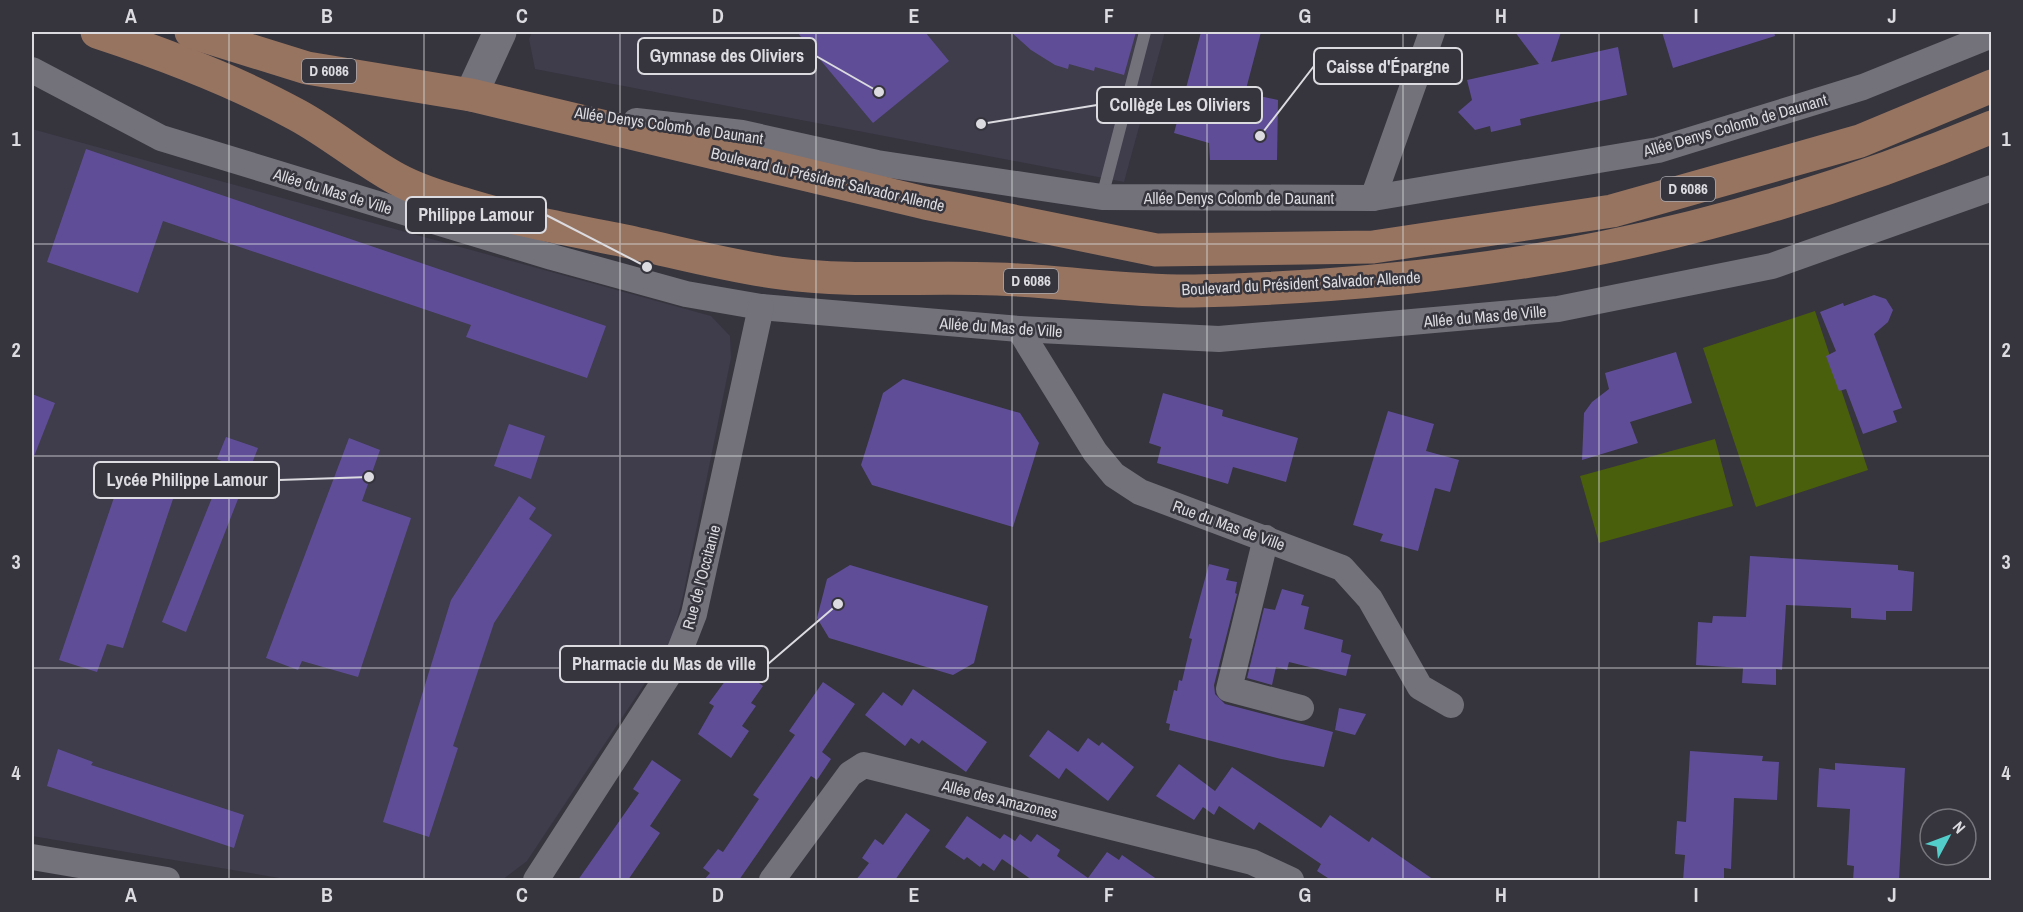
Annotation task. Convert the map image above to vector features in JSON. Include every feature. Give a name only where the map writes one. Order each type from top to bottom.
[{"type":"main road","name":"Boulevard du Président Salvador Allende","points":[[97,32],[265,99],[301,117],[401,181],[425,192],[513,218],[768,271],[815,276],[990,279],[1189,291],[1399,280],[1478,271],[1621,246],[1724,220],[1869,176],[1992,127]]},
{"type":"main road","name":"Boulevard du Président Salvador Allende","points":[[191,32],[307,68],[471,95],[925,202],[1156,250],[1373,247],[1612,211],[1860,141],[1992,86]]},
{"type":"street","points":[[471,95],[500,32]]},
{"type":"street","points":[[1373,198],[1432,32]]},
{"type":"street","name":"Allée Denys Colomb de Daunant","points":[[471,95],[656,124],[742,133],[877,163],[1102,197],[1373,198],[1658,150],[1863,87],[1992,35]]},
{"type":"street","name":"Allée du Mas de Ville","points":[[32,70],[161,138],[552,257],[686,294],[761,307],[1019,330],[1219,339],[1558,309],[1772,266],[1992,188]]},
{"type":"street","name":"Rue de l'Occitanie","points":[[536,880],[673,668],[694,614],[761,307]]},
{"type":"street","name":"Rue du Mas de Ville","points":[[1019,330],[1095,452],[1114,475],[1140,492],[1342,568],[1370,598],[1420,687],[1451,705]]},
{"type":"street","points":[[1266,538],[1229,689],[1301,708]]},
{"type":"street","name":"Allée des Amazones","points":[[771,880],[850,774],[864,765],[1257,873],[1291,880]]},
{"type":"street","points":[[32,857],[167,880]]},
{"type":"lane","points":[[1102,197],[1145,32]]},
{"type":"shaded area","points":[[532,32],[1165,32],[1124,182],[535,69],[529,39]]},
{"type":"shaded area","points":[[32,129],[711,316],[730,336],[731,358],[683,596],[671,644],[527,861],[502,880],[291,880],[32,836]]},
{"type":"green space","points":[[1815,311],[1868,470],[1756,507],[1703,348]]},
{"type":"green space","points":[[1715,439],[1733,506],[1599,543],[1580,476]]},
{"type":"building","points":[[797,32],[925,32],[949,61],[873,123]]},
{"type":"building","points":[[1011,32],[1136,32],[1124,75],[1095,67],[1094,71],[1069,64],[1068,69],[1055,65],[1031,50]]},
{"type":"building","points":[[1201,32],[1261,32],[1245,93],[1278,100],[1277,160],[1210,160],[1209,143],[1174,133]]},
{"type":"building","points":[[1515,32],[1561,32],[1551,62],[1618,47],[1627,95],[1520,119],[1521,125],[1491,132],[1490,126],[1475,130],[1458,112],[1472,100],[1467,80],[1539,64]]},
{"type":"building","points":[[1662,32],[1774,32],[1775,36],[1673,68]]},
{"type":"building","points":[[86,149],[606,326],[587,378],[466,337],[471,325],[163,221],[138,293],[47,262]]},
{"type":"building","points":[[1874,295],[1886,299],[1893,310],[1888,322],[1874,334],[1902,408],[1893,411],[1897,422],[1863,434],[1846,389],[1839,391],[1826,356],[1836,351],[1820,312]]},
{"type":"building","points":[[1676,352],[1692,403],[1630,422],[1638,443],[1582,460],[1584,413],[1592,402],[1609,389],[1605,373]]},
{"type":"building","points":[[903,379],[1020,413],[1039,443],[1013,527],[872,485],[861,465],[883,393]]},
{"type":"building","points":[[1163,393],[1223,410],[1222,416],[1298,438],[1286,482],[1233,467],[1228,484],[1157,463],[1161,447],[1149,443]]},
{"type":"building","points":[[32,394],[55,403],[33,459],[32,459]]},
{"type":"building","points":[[1388,411],[1434,424],[1426,451],[1459,460],[1450,492],[1435,488],[1418,551],[1380,541],[1383,534],[1353,525]]},
{"type":"building","points":[[509,424],[545,436],[531,479],[494,466]]},
{"type":"building","points":[[226,437],[258,448],[186,632],[162,622],[226,463],[217,459]]},
{"type":"building","points":[[349,438],[380,450],[362,501],[411,518],[358,677],[302,661],[298,670],[266,658]]},
{"type":"building","points":[[126,462],[156,472],[153,479],[177,487],[123,648],[107,644],[97,672],[59,660]]},
{"type":"building","points":[[519,496],[536,508],[529,519],[552,535],[494,623],[453,746],[458,748],[429,837],[383,822],[451,600]]},
{"type":"building","points":[[1750,556],[1898,565],[1898,570],[1914,572],[1912,611],[1886,611],[1886,620],[1851,618],[1851,608],[1786,605],[1782,670],[1776,669],[1776,685],[1742,683],[1743,668],[1696,665],[1698,622],[1712,623],[1713,616],[1746,617]]},
{"type":"building","points":[[1209,564],[1229,569],[1226,580],[1237,582],[1235,593],[1237,594],[1214,685],[1215,694],[1225,704],[1333,732],[1324,767],[1281,759],[1169,730],[1170,724],[1166,723],[1174,690],[1177,691],[1179,680],[1182,681],[1192,639],[1189,638]]},
{"type":"building","points":[[850,565],[988,606],[974,663],[953,675],[829,638],[817,618],[827,579]]},
{"type":"building","points":[[1282,589],[1304,595],[1301,605],[1309,607],[1304,629],[1343,640],[1341,652],[1351,655],[1346,676],[1289,662],[1287,670],[1276,667],[1272,685],[1247,678],[1264,608],[1275,610]]},
{"type":"building","points":[[742,658],[765,673],[759,683],[763,686],[751,703],[756,706],[742,726],[749,731],[731,758],[698,734],[714,706],[709,703]]},
{"type":"building","points":[[823,682],[855,704],[822,752],[831,759],[817,780],[811,776],[739,880],[704,880],[710,873],[703,868],[718,849],[723,852],[759,799],[753,795],[795,735],[789,731]]},
{"type":"building","points":[[913,689],[987,742],[966,772],[922,740],[919,744],[911,738],[905,746],[865,715],[883,692],[902,706]]},
{"type":"building","points":[[1339,708],[1366,714],[1355,735],[1335,730]]},
{"type":"building","points":[[1048,730],[1078,752],[1088,738],[1099,746],[1102,742],[1134,767],[1108,801],[1066,768],[1059,779],[1029,756]]},
{"type":"building","points":[[58,749],[93,762],[91,765],[244,815],[234,848],[47,786]]},
{"type":"building","points":[[1690,751],[1763,756],[1762,761],[1779,762],[1777,800],[1734,798],[1731,869],[1724,868],[1724,880],[1683,880],[1685,855],[1675,854],[1677,821],[1686,822]]},
{"type":"building","points":[[652,760],[681,780],[650,826],[660,833],[628,880],[578,880],[639,793],[633,789]]},
{"type":"building","points":[[1835,763],[1905,768],[1899,879],[1853,880],[1854,866],[1847,865],[1850,809],[1817,807],[1819,768],[1835,770]]},
{"type":"building","points":[[1179,764],[1215,791],[1232,767],[1321,828],[1330,815],[1369,842],[1372,837],[1434,880],[1331,880],[1317,871],[1321,864],[1259,822],[1254,830],[1219,806],[1214,815],[1203,807],[1194,820],[1156,796]]},
{"type":"building","points":[[906,813],[930,830],[895,880],[856,880],[869,863],[862,858],[875,839],[883,845]]},
{"type":"building","points":[[967,816],[1000,839],[1004,834],[1015,841],[1020,834],[1031,842],[1037,834],[1060,850],[1057,856],[1088,878],[1107,852],[1119,860],[1122,855],[1158,880],[1032,880],[1002,859],[994,871],[983,863],[980,867],[967,857],[964,860],[945,847]]},
{"type":"place","name":"Gymnase des Oliviers","points":[[879,92]]},
{"type":"place","name":"Collège Les Oliviers","points":[[981,124]]},
{"type":"place","name":"Caisse d'Épargne","points":[[1260,136]]},
{"type":"place","name":"Philippe Lamour","points":[[647,267]]},
{"type":"place","name":"Lycée Philippe Lamour","points":[[369,477]]},
{"type":"place","name":"Pharmacie du Mas de ville","points":[[838,604]]}]
